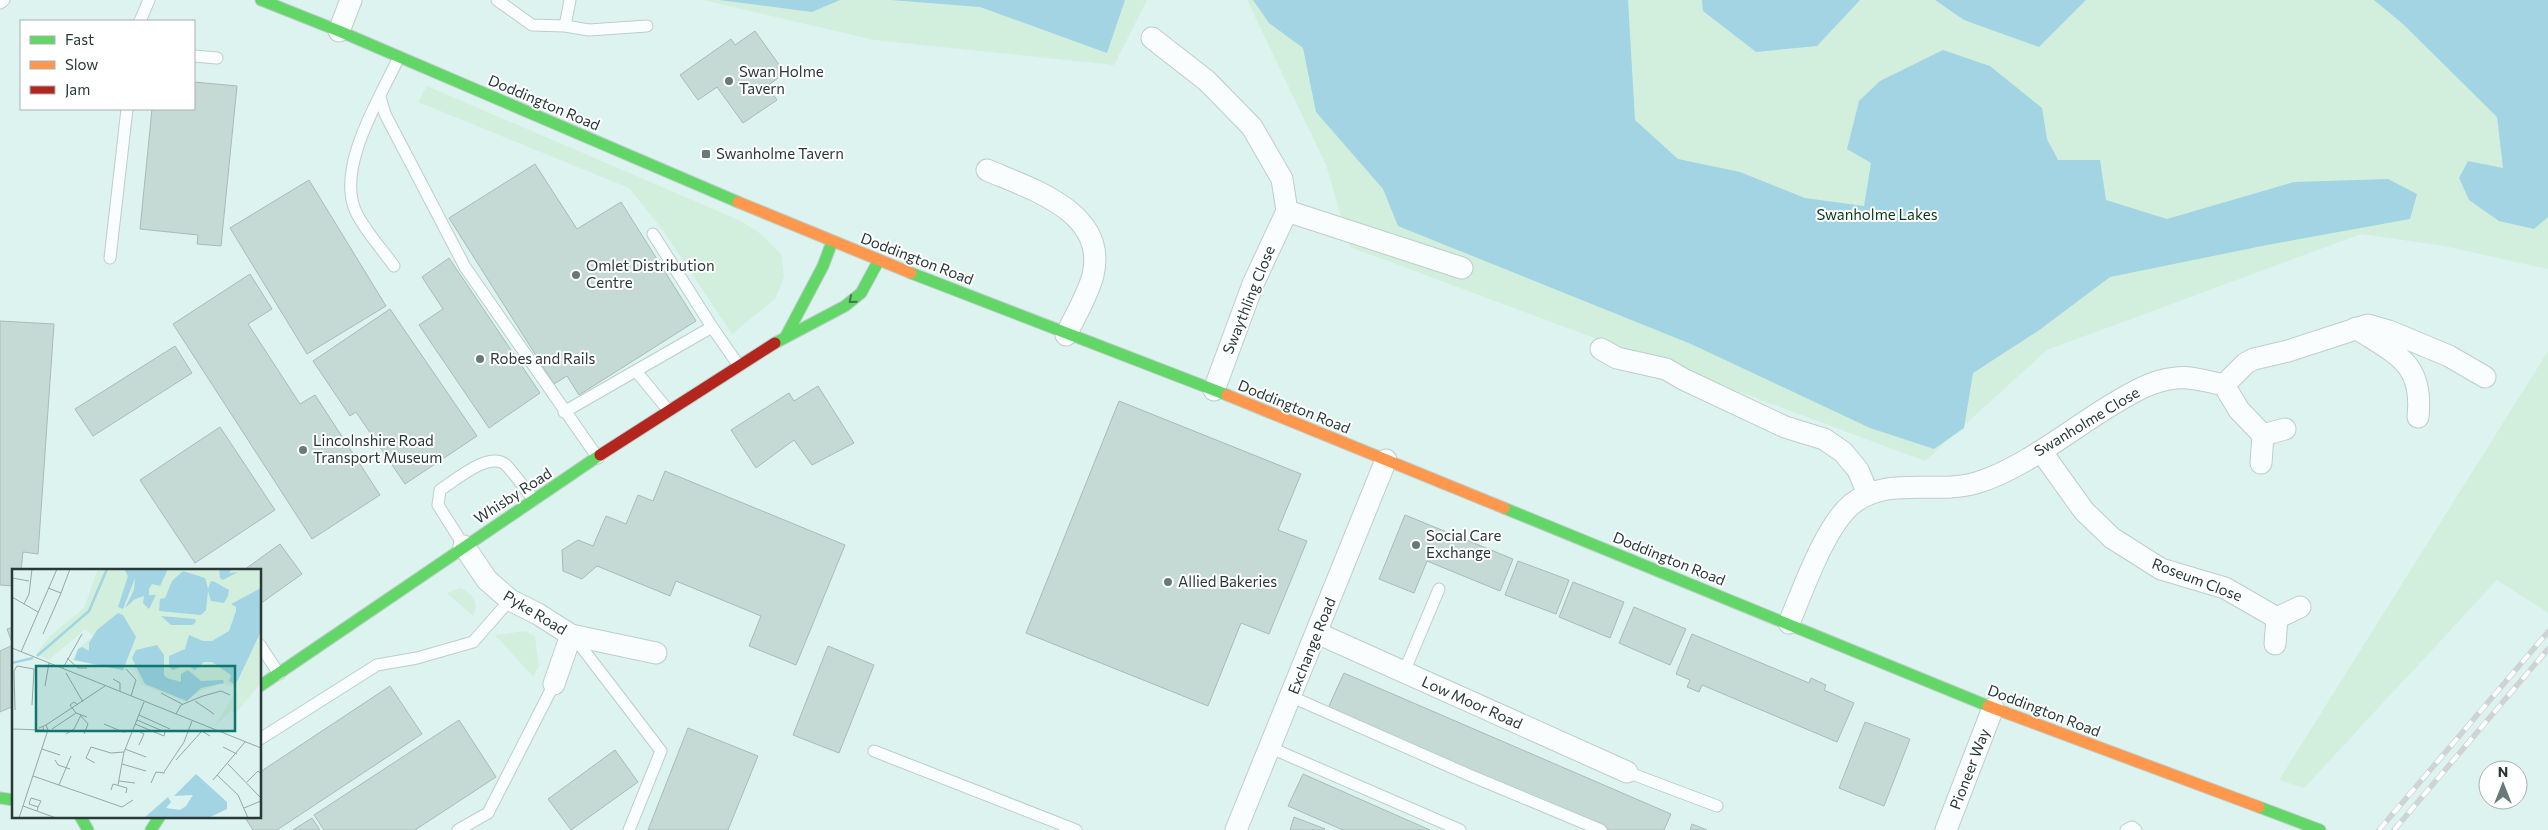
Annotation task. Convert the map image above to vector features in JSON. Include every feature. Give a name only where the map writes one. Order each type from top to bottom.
[{"type":"main road","name":"Doddington Road","points":[[261,0],[339,31],[832,242],[1066,335],[1214,390],[1993,708],[2320,830]]},
{"type":"main road","name":"Whisby Road","points":[[786,336],[824,266],[832,242]]},
{"type":"main road","name":"Whisby Road","points":[[261,685],[464,546],[668,410],[786,336],[845,306],[860,293],[879,260]]},
{"type":"street","points":[[339,31],[351,0]]},
{"type":"street","points":[[1152,38],[1207,81],[1252,127],[1282,179],[1287,211],[1462,268]]},
{"type":"street","points":[[987,170],[1051,198],[1079,219],[1093,246],[1093,275],[1066,335]]},
{"type":"street","name":"Swaythling Close","points":[[1214,390],[1253,284],[1287,211]]},
{"type":"street","points":[[2260,463],[2263,435],[2239,410],[2224,385],[2246,363],[2254,359],[2288,352],[2368,324],[2389,330],[2449,356],[2486,377]]},
{"type":"street","points":[[2356,328],[2402,358],[2412,371],[2417,387],[2418,417]]},
{"type":"street","points":[[1601,349],[1617,358],[1666,368],[1683,379],[1785,427],[1824,439],[1843,452],[1858,470],[1868,494]]},
{"type":"street","name":"Swanholme Close","points":[[1789,624],[1830,532],[1841,514],[1868,494],[1888,488],[1944,489],[1963,487],[1984,480],[2040,451],[2077,425],[2141,387],[2176,378],[2198,379],[2224,385]]},
{"type":"street","points":[[2263,435],[2285,429]]},
{"type":"street","name":"Roseum Close","points":[[2040,451],[2084,511],[2112,538],[2161,569],[2224,588],[2276,618]]},
{"type":"street","name":"Exchange Road","points":[[1236,830],[1292,697],[1386,460]]},
{"type":"street","name":"Pyke Road","points":[[464,546],[487,580],[510,600],[538,614],[572,635],[656,653]]},
{"type":"street","points":[[2275,644],[2276,618],[2300,607]]},
{"type":"street","name":"Low Moor Road","points":[[1317,633],[1627,772]]},
{"type":"street","points":[[554,684],[572,635]]},
{"type":"street","name":"Pioneer Way","points":[[1946,830],[1993,708]]},
{"type":"lane","points":[[0,3],[4,0]]},
{"type":"lane","points":[[140,20],[149,0]]},
{"type":"lane","points":[[497,0],[532,25],[565,26],[589,30],[647,26]]},
{"type":"lane","points":[[565,26],[570,0]]},
{"type":"lane","points":[[195,56],[217,58]]},
{"type":"lane","points":[[394,266],[356,211],[350,183],[362,131],[399,57]]},
{"type":"lane","points":[[380,97],[385,114],[465,267],[564,412],[580,430],[598,458]]},
{"type":"lane","points":[[110,258],[127,110]]},
{"type":"lane","points":[[653,234],[712,327],[740,366]]},
{"type":"lane","points":[[564,412],[712,327]]},
{"type":"lane","points":[[636,371],[668,410]]},
{"type":"lane","points":[[464,546],[438,504],[440,490],[487,461],[497,460],[506,465],[534,500]]},
{"type":"lane","points":[[1404,672],[1439,589]]},
{"type":"lane","points":[[261,738],[377,665],[417,658],[472,642],[510,600]]},
{"type":"lane","points":[[572,635],[661,751],[628,830]]},
{"type":"lane","points":[[261,647],[279,674]]},
{"type":"lane","points":[[458,830],[488,813],[554,684]]},
{"type":"lane","points":[[1292,697],[1459,772],[1601,830]]},
{"type":"lane","points":[[1271,748],[1460,830]]},
{"type":"lane","points":[[874,750],[1076,830]]},
{"type":"lane","points":[[1627,772],[1717,806]]},
{"type":"lane","points":[[2126,830],[2132,827],[2136,830]]},
{"type":"green space","points":[[703,0],[1147,0],[1114,65],[874,40]]},
{"type":"green space","name":"Swanholme Lakes","points":[[1247,0],[2548,0],[2548,269],[2444,246],[2361,234],[2047,350],[1925,461],[1350,247],[1326,165]]},
{"type":"green space","points":[[427,86],[741,221],[761,234],[781,254],[784,277],[775,299],[732,334],[662,229],[629,188],[418,102]]},
{"type":"green space","points":[[2548,351],[2548,613],[2497,580],[2304,788],[2279,780]]},
{"type":"green space","points":[[460,588],[474,599],[476,607],[473,616],[447,593]]},
{"type":"green space","points":[[525,631],[535,637],[539,666],[533,677],[495,635]]},
{"type":"water","points":[[719,0],[840,0],[812,12]]},
{"type":"water","points":[[890,0],[1125,0],[1107,53],[980,7]]},
{"type":"water","points":[[1253,0],[1628,0],[1635,120],[1678,159],[1740,172],[1805,198],[1864,206],[1871,163],[1847,149],[1859,101],[1880,81],[1943,50],[1990,66],[2042,108],[2047,139],[2058,160],[2100,160],[2106,200],[2167,219],[2294,182],[2388,179],[2417,194],[2410,219],[2267,245],[2110,277],[2038,331],[1973,373],[1964,428],[1934,449],[1870,428],[1691,344],[1398,226],[1383,189],[1316,112],[1303,48],[1269,23]]},
{"type":"water","points":[[1702,0],[1860,0],[1817,46],[1756,52],[1703,11]]},
{"type":"water","points":[[1935,0],[2086,0],[2039,47],[1964,20]]},
{"type":"water","points":[[2374,0],[2548,0],[2548,217],[2534,229],[2499,221],[2469,200],[2459,178],[2468,161],[2503,168],[2497,117],[2403,24]]},
{"type":"building","name":"Swan Holme Tavern","points":[[755,31],[785,73],[767,86],[777,100],[743,123],[717,87],[698,100],[680,75],[731,39],[735,45]]},
{"type":"building","points":[[195,82],[237,86],[221,246],[197,244],[198,235],[140,229],[152,110],[195,110]]},
{"type":"building","name":"Omlet Distribution Centre","points":[[535,164],[577,229],[621,202],[696,321],[579,395],[567,376],[554,384],[449,218]]},
{"type":"building","points":[[309,180],[386,306],[307,354],[230,228]]},
{"type":"building","name":"Robes and Rails","points":[[449,258],[540,393],[489,428],[419,325],[443,309],[422,277]]},
{"type":"building","name":"Lincolnshire Road Transport Museum","points":[[250,274],[272,309],[248,324],[300,404],[315,395],[380,495],[312,539],[173,324]]},
{"type":"building","points":[[390,309],[477,436],[405,484],[356,412],[350,416],[313,361]]},
{"type":"building","points":[[0,321],[54,324],[38,554],[23,552],[21,569],[12,569],[12,586],[0,585]]},
{"type":"building","points":[[175,346],[192,373],[93,436],[75,409]]},
{"type":"building","points":[[818,386],[854,443],[812,465],[794,440],[756,468],[731,430],[789,393],[794,401]]},
{"type":"building","name":"Allied Bakeries","points":[[1119,401],[1301,474],[1278,530],[1307,541],[1269,634],[1241,623],[1208,706],[1026,633]]},
{"type":"building","points":[[220,427],[275,510],[195,563],[140,480]]},
{"type":"building","points":[[665,471],[845,545],[796,665],[749,646],[761,616],[676,581],[670,596],[597,566],[582,579],[563,571],[562,550],[578,540],[593,546],[606,516],[626,524],[638,495],[653,501]]},
{"type":"building","points":[[1405,515],[1513,559],[1500,591],[1427,561],[1414,593],[1379,579]]},
{"type":"building","points":[[280,544],[302,574],[261,603],[261,569],[245,569]]},
{"type":"building","points":[[1518,561],[1569,580],[1556,614],[1505,595]]},
{"type":"building","points":[[1573,582],[1624,602],[1610,638],[1559,617]]},
{"type":"building","points":[[1634,607],[1686,629],[1670,665],[1619,643]]},
{"type":"building","points":[[12,628],[12,642],[7,629]]},
{"type":"building","points":[[1692,634],[1809,683],[1811,678],[1826,685],[1824,690],[1854,703],[1837,742],[1702,685],[1699,692],[1687,687],[1690,680],[1676,674]]},
{"type":"building","points":[[12,645],[12,707],[0,712],[0,651]]},
{"type":"building","points":[[828,646],[874,665],[839,753],[793,735]]},
{"type":"building","points":[[1344,673],[1671,814],[1664,830],[1609,830],[1328,708]]},
{"type":"building","points":[[390,686],[422,734],[277,830],[253,830],[245,818],[261,818],[261,771]]},
{"type":"building","points":[[459,720],[496,777],[415,830],[324,830],[314,815]]},
{"type":"building","points":[[1865,722],[1910,739],[1884,806],[1839,788]]},
{"type":"building","points":[[688,728],[758,756],[728,830],[648,830]]},
{"type":"building","points":[[615,750],[638,782],[571,830],[548,799]]},
{"type":"building","points":[[1303,774],[1430,830],[1343,830],[1288,806]]},
{"type":"building","points":[[1294,817],[1325,829],[1290,830]]},
{"type":"building","points":[[312,818],[320,830],[293,830]]},
{"type":"building","points":[[1692,824],[1707,830],[1690,830]]},
{"type":"railway","points":[[2379,830],[2548,632]]},
{"type":"railway","points":[[2394,830],[2548,649]]},
{"type":"traffic: fast","points":[[261,0],[339,31],[738,202]]},
{"type":"traffic: fast","points":[[786,336],[823,266],[832,242]]},
{"type":"traffic: fast","points":[[775,343],[845,306],[861,293],[879,260]]},
{"type":"traffic: fast","points":[[911,273],[1227,395]]},
{"type":"traffic: fast","points":[[261,685],[600,455]]},
{"type":"traffic: fast","points":[[1504,508],[1988,706]]},
{"type":"traffic: fast","points":[[0,798],[12,800]]},
{"type":"traffic: fast","points":[[2259,807],[2320,830]]},
{"type":"traffic: fast","points":[[81,818],[88,830]]},
{"type":"traffic: fast","points":[[151,830],[159,818]]},
{"type":"traffic: slow","points":[[738,202],[911,273]]},
{"type":"traffic: slow","points":[[1227,395],[1504,508]]},
{"type":"traffic: slow","points":[[1988,706],[2259,807]]},
{"type":"traffic: jam","points":[[600,455],[775,343]]},
{"type":"place","name":"Swan Holme Tavern","points":[[729,81]]},
{"type":"place","name":"Swanholme Tavern","points":[[706,154]]},
{"type":"place","name":"Omlet Distribution Centre","points":[[576,275]]},
{"type":"place","name":"Robes and Rails","points":[[480,359]]},
{"type":"place","name":"Lincolnshire Road Transport Museum","points":[[303,450]]},
{"type":"place","name":"Social Care Exchange","points":[[1416,545]]},
{"type":"place","name":"Allied Bakeries","points":[[1168,582]]}]
